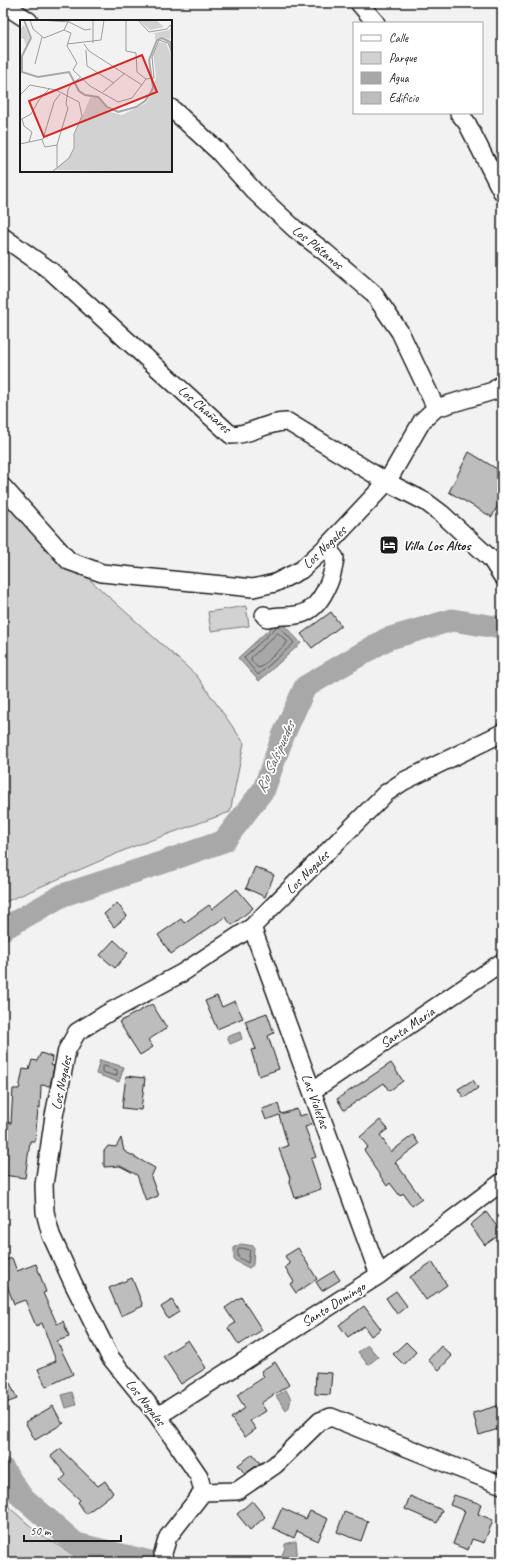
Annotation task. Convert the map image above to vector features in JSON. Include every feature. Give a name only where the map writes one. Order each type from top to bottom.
[{"type":"street","points":[[359,3],[375,22]]},
{"type":"street","points":[[3,4],[27,20]]},
{"type":"street","name":"Los Plátanos","points":[[172,109],[218,151],[254,191],[295,229],[325,252],[373,293],[400,332],[436,408]]},
{"type":"street","points":[[460,114],[467,123],[502,192]]},
{"type":"street","name":"Los Chañares","points":[[3,237],[51,271],[231,435],[241,435],[279,422],[288,422],[387,482],[426,502],[442,514],[491,560],[502,576]]},
{"type":"street","name":"Los Nogales","points":[[3,487],[70,561],[102,573],[253,588],[275,584],[301,570],[326,547],[387,482],[422,421],[436,408],[493,391],[502,384]]},
{"type":"street","points":[[264,615],[267,618],[289,616],[303,613],[314,605],[325,590],[333,572],[335,558],[326,547]]},
{"type":"street","name":"Los Nogales","points":[[203,1492],[199,1476],[158,1416],[110,1357],[51,1235],[45,1212],[44,1185],[67,1050],[77,1032],[106,1014],[182,973],[252,927],[386,793],[404,781],[502,733]]},
{"type":"street","name":"Las Violetas","points":[[252,927],[379,1275]]},
{"type":"street","name":"Santa Maria","points":[[312,1091],[502,962]]},
{"type":"street","name":"Santo Domingo","points":[[158,1416],[379,1275],[502,1182]]},
{"type":"street","points":[[164,1558],[168,1537],[203,1492],[237,1491],[275,1465],[320,1421],[331,1417],[450,1465],[502,1484]]},
{"type":"green space","points":[[3,487],[69,561],[197,676],[244,743],[230,812],[132,847],[3,903]]},
{"type":"green space","points":[[246,606],[249,626],[211,631],[208,612]]},
{"type":"green space","points":[[3,1502],[36,1531],[84,1562],[3,1562]]},
{"type":"water","points":[[279,620],[301,643],[259,681],[238,658]]},
{"type":"water","points":[[240,1032],[242,1039],[230,1044],[227,1037]]},
{"type":"water","points":[[100,1060],[124,1067],[119,1082],[96,1074]]},
{"type":"water","points":[[241,1244],[254,1246],[253,1265],[249,1268],[234,1260],[234,1247]]},
{"type":"water","points":[[368,1345],[378,1357],[368,1365],[358,1352]]},
{"type":"water","points":[[286,1390],[291,1399],[289,1407],[286,1411],[276,1396]]},
{"type":"water","points":[[72,1392],[76,1405],[66,1408],[62,1395]]},
{"type":"water","points":[[296,1541],[297,1551],[293,1562],[279,1562],[285,1548],[285,1544]]},
{"type":"building","points":[[469,452],[502,472],[502,496],[492,517],[449,492]]},
{"type":"building","points":[[331,612],[341,626],[312,648],[301,634]]},
{"type":"building","points":[[255,867],[274,875],[265,897],[246,888]]},
{"type":"building","points":[[237,889],[253,908],[232,925],[225,917],[171,954],[158,935],[181,919],[184,923],[209,905],[212,909]]},
{"type":"building","points":[[117,903],[127,916],[114,927],[104,914]]},
{"type":"building","points":[[114,940],[128,953],[115,968],[100,955]]},
{"type":"building","points":[[217,996],[222,1007],[235,1001],[243,1018],[217,1029],[205,1001]]},
{"type":"building","points":[[152,1004],[167,1028],[148,1040],[153,1047],[140,1055],[119,1022]]},
{"type":"building","points":[[267,1013],[274,1033],[268,1036],[279,1069],[259,1076],[251,1050],[256,1049],[245,1021]]},
{"type":"building","points":[[41,1053],[52,1057],[51,1065],[54,1066],[50,1086],[41,1085],[40,1108],[38,1108],[35,1141],[30,1141],[25,1178],[3,1175],[4,1122],[11,1123],[13,1089],[19,1089],[23,1069],[29,1070],[32,1060],[37,1061]]},
{"type":"building","points":[[391,1063],[403,1081],[389,1091],[384,1083],[344,1110],[337,1099]]},
{"type":"building","points":[[126,1076],[145,1078],[141,1110],[122,1108]]},
{"type":"building","points":[[473,1080],[478,1088],[464,1098],[458,1089]]},
{"type":"building","points":[[278,1104],[281,1114],[297,1109],[299,1116],[307,1114],[311,1125],[305,1127],[316,1157],[311,1159],[321,1189],[295,1198],[289,1179],[290,1178],[279,1149],[288,1146],[279,1115],[266,1120],[262,1109]]},
{"type":"building","points":[[380,1120],[388,1129],[380,1135],[391,1152],[413,1135],[419,1144],[395,1162],[422,1199],[412,1206],[403,1193],[400,1196],[390,1183],[387,1186],[364,1150],[368,1147],[360,1137]]},
{"type":"building","points":[[121,1138],[124,1151],[155,1168],[151,1177],[158,1196],[146,1201],[137,1175],[120,1166],[104,1167],[104,1151],[108,1146],[116,1147]]},
{"type":"building","points":[[486,1212],[502,1233],[485,1245],[470,1225]]},
{"type":"building","points":[[298,1248],[317,1279],[296,1293],[290,1284],[294,1282],[285,1267],[290,1264],[285,1256]]},
{"type":"building","points":[[12,1258],[17,1271],[36,1264],[46,1292],[43,1293],[57,1324],[63,1321],[69,1337],[57,1341],[73,1374],[46,1387],[38,1369],[56,1361],[42,1323],[36,1326],[25,1300],[14,1304],[6,1283],[3,1284],[3,1261]]},
{"type":"building","points":[[432,1262],[447,1285],[426,1300],[410,1277]]},
{"type":"building","points":[[334,1271],[340,1280],[322,1291],[316,1282]]},
{"type":"building","points":[[132,1278],[143,1306],[121,1316],[109,1288]]},
{"type":"building","points":[[396,1291],[407,1306],[397,1314],[386,1298]]},
{"type":"building","points":[[241,1297],[262,1330],[239,1345],[228,1328],[235,1323],[225,1308]]},
{"type":"building","points":[[172,1300],[179,1312],[168,1319],[161,1307]]},
{"type":"building","points":[[364,1306],[381,1329],[371,1336],[364,1326],[348,1337],[339,1325]]},
{"type":"building","points":[[188,1340],[206,1368],[181,1384],[163,1356]]},
{"type":"building","points":[[406,1342],[416,1352],[404,1365],[393,1354]]},
{"type":"building","points":[[441,1346],[452,1356],[439,1370],[428,1360]]},
{"type":"building","points":[[275,1362],[289,1385],[261,1403],[266,1411],[250,1421],[256,1429],[245,1437],[231,1418],[245,1408],[237,1395],[264,1377],[261,1371]]},
{"type":"building","points":[[3,1367],[17,1399],[3,1404]]},
{"type":"building","points":[[316,1372],[332,1373],[330,1395],[315,1394]]},
{"type":"building","points":[[500,1405],[502,1413],[502,1428],[479,1435],[473,1413]]},
{"type":"building","points":[[53,1406],[62,1423],[64,1423],[35,1440],[25,1422]]},
{"type":"building","points":[[60,1449],[98,1486],[105,1481],[113,1493],[86,1514],[78,1502],[80,1500],[60,1481],[66,1475],[51,1456]]},
{"type":"building","points":[[253,1454],[260,1463],[245,1474],[238,1465]]},
{"type":"building","points":[[454,1495],[481,1504],[478,1514],[493,1520],[484,1543],[472,1539],[468,1550],[453,1544],[465,1511],[450,1505]]},
{"type":"building","points":[[410,1496],[442,1510],[437,1523],[405,1509]]},
{"type":"building","points":[[252,1501],[265,1517],[250,1530],[237,1514]]},
{"type":"building","points":[[282,1508],[306,1519],[310,1511],[328,1519],[318,1541],[297,1531],[294,1538],[273,1528]]},
{"type":"building","points":[[344,1512],[368,1521],[361,1541],[337,1532]]},
{"type":"waterway","name":"Río Salsipuedes","points":[[3,929],[63,895],[224,841],[264,789],[283,736],[305,687],[387,639],[452,620],[502,628]]},
{"type":"waterway","name":"Río Salsipuedes","points":[[3,1469],[21,1496],[76,1544],[150,1562]]},
{"type":"place","name":"Villa Los Altos","points":[[389,545]]}]
